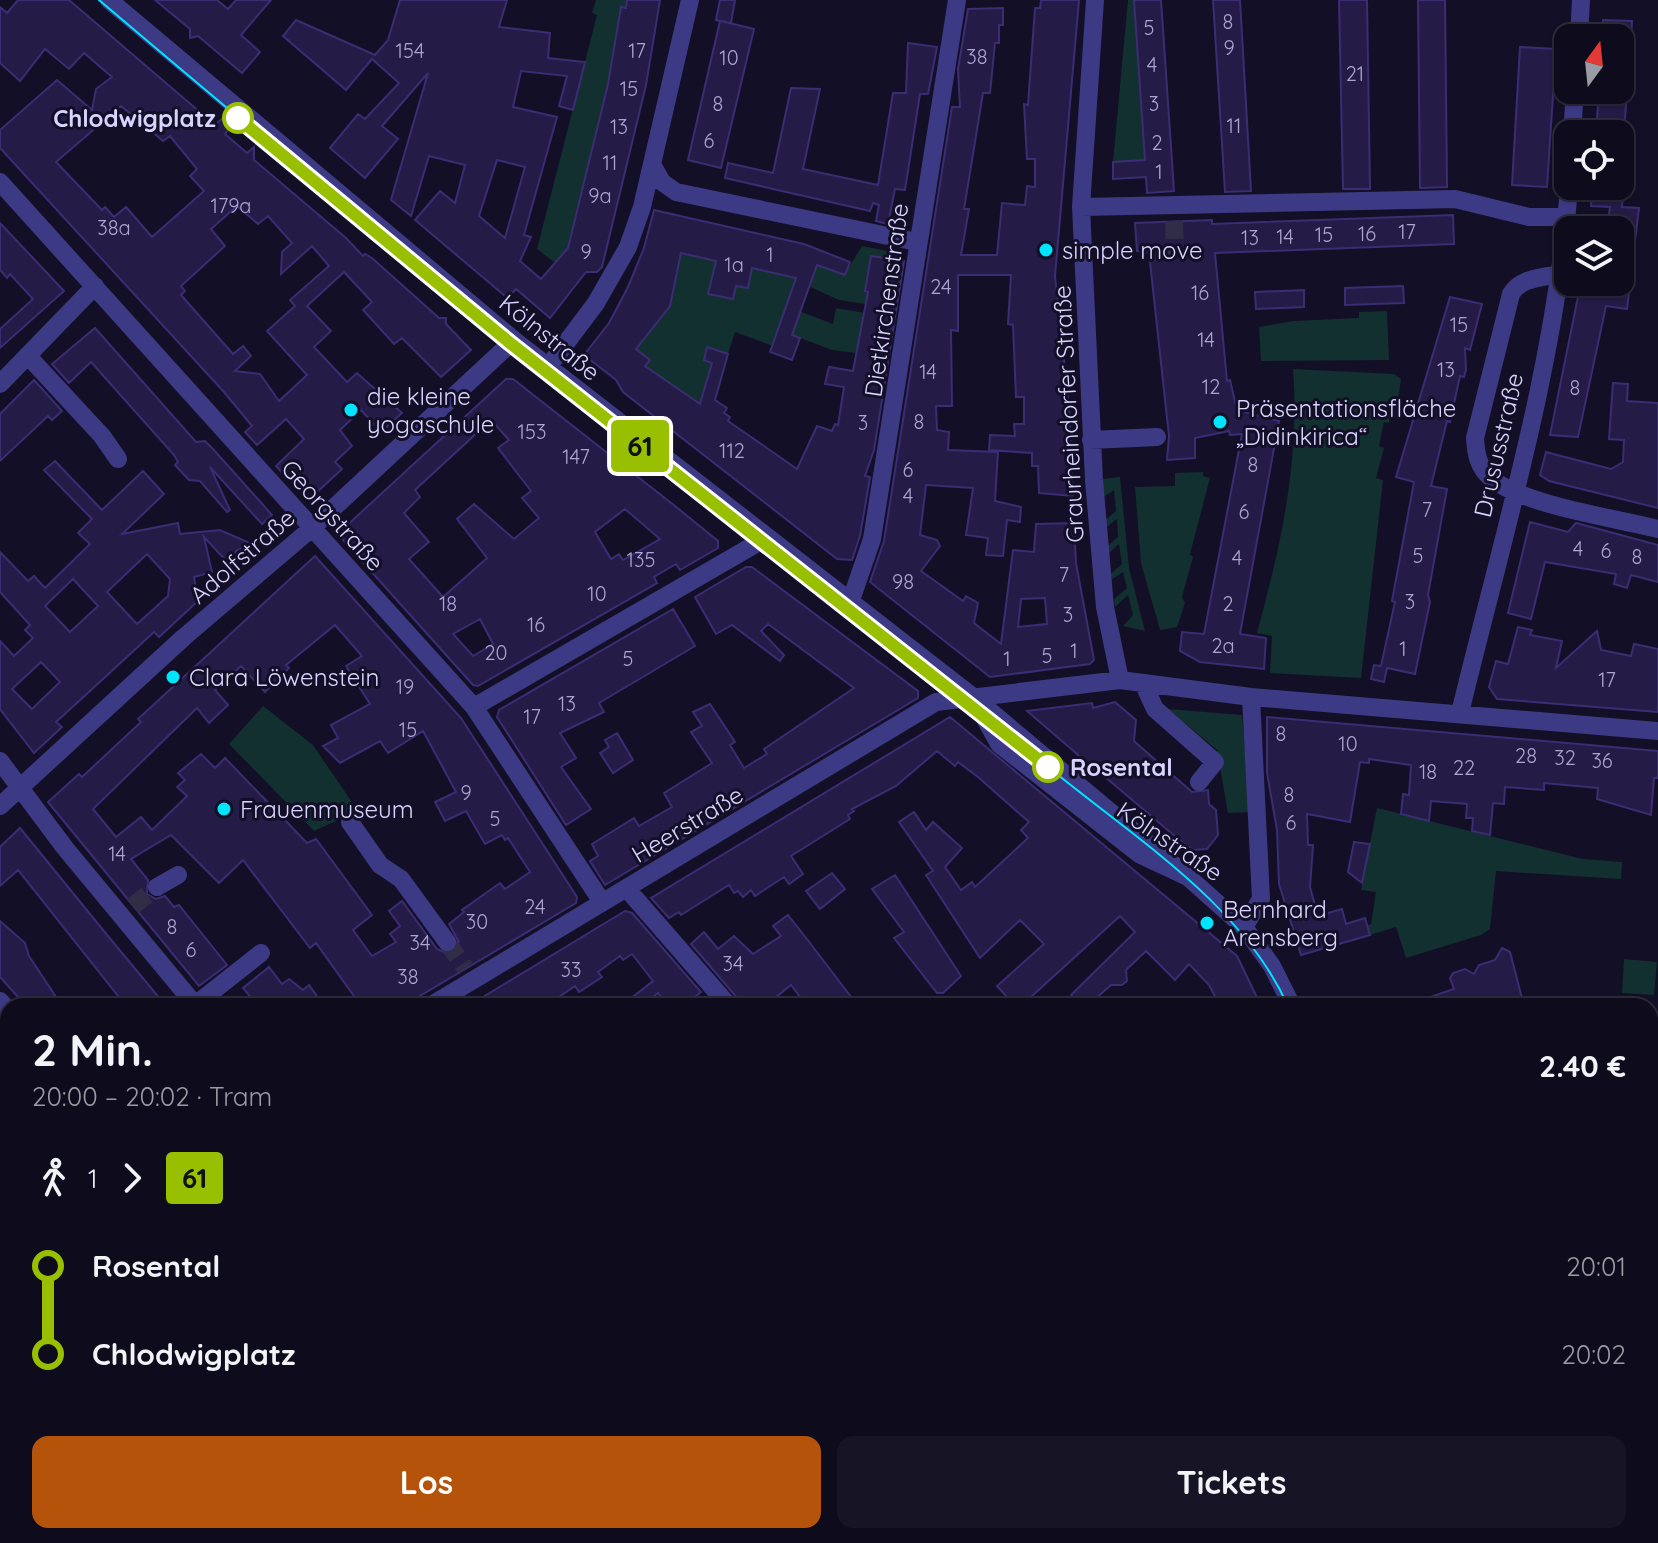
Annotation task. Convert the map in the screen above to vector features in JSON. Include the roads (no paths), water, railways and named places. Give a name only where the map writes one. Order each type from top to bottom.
[{"type":"street","name":"Kölnstraße","points":[[109,0],[514,340],[850,603],[980,696],[999,744],[1139,854],[1188,877],[1244,927],[1272,966],[1288,998]]},
{"type":"street","points":[[548,367],[596,303],[628,247],[652,164],[690,0]]},
{"type":"street","name":"Dietkirchenstraße","points":[[850,603],[872,539],[957,0]]},
{"type":"street","name":"Graurheindorfer Straße","points":[[1095,0],[1081,207],[1091,440],[1105,607],[1120,680]]},
{"type":"street","points":[[1580,24],[1581,0]]},
{"type":"street","points":[[652,164],[662,182],[676,192],[917,242]]},
{"type":"street","name":"Georgstraße","points":[[0,182],[474,707],[602,902]]},
{"type":"street","points":[[1081,207],[1173,213],[1455,199],[1529,217],[1554,217]]},
{"type":"street","points":[[1554,275],[1515,286],[1511,294],[1475,438],[1477,458],[1489,476],[1513,493],[1658,529]]},
{"type":"street","points":[[0,384],[95,286]]},
{"type":"street","name":"Drususstraße","points":[[1460,713],[1513,493],[1554,293]]},
{"type":"street","name":"Adolfstraße","points":[[0,806],[183,638],[312,528],[514,340]]},
{"type":"street","points":[[28,356],[102,436],[118,459]]},
{"type":"street","points":[[1091,440],[1157,437]]},
{"type":"street","points":[[474,707],[766,538]]},
{"type":"street","points":[[980,696],[1120,680],[1251,697],[1658,731]]},
{"type":"street","points":[[1144,685],[1155,709],[1215,762],[1199,782]]},
{"type":"street","name":"Heerstraße","points":[[440,998],[469,974],[627,889],[936,702],[980,696]]},
{"type":"street","points":[[1244,927],[1261,899],[1251,697]]},
{"type":"street","points":[[0,761],[19,787],[128,910],[191,998]]},
{"type":"street","points":[[350,822],[380,865],[401,879],[447,942]]},
{"type":"street","points":[[157,887],[178,875]]},
{"type":"street","points":[[627,889],[722,998]]},
{"type":"street","points":[[205,998],[261,953]]},
{"type":"tunnel","points":[[1174,221],[1175,256]]},
{"type":"tunnel","points":[[133,906],[157,887]]},
{"type":"tunnel","points":[[447,942],[465,968]]},
{"type":"tram line","points":[[99,0],[511,342],[1151,848],[1215,905],[1244,936],[1268,969],[1284,998]]},
{"type":"tram line","name":"61","points":[[238,118],[510,343],[981,711],[1048,767]]},
{"type":"place","name":"Chlodwigplatz","points":[[238,118]]},
{"type":"place","name":"simple move","points":[[1046,250]]},
{"type":"place","name":"die kleine yogaschule","points":[[351,410]]},
{"type":"place","name":"Präsentationsfläche „Didinkirica“","points":[[1220,422]]},
{"type":"place","name":"Clara Löwenstein","points":[[173,677]]},
{"type":"place","name":"Rosental","points":[[1048,767]]},
{"type":"place","name":"Frauenmuseum","points":[[224,809]]},
{"type":"place","name":"Bernhard Arensberg","points":[[1207,923]]}]
